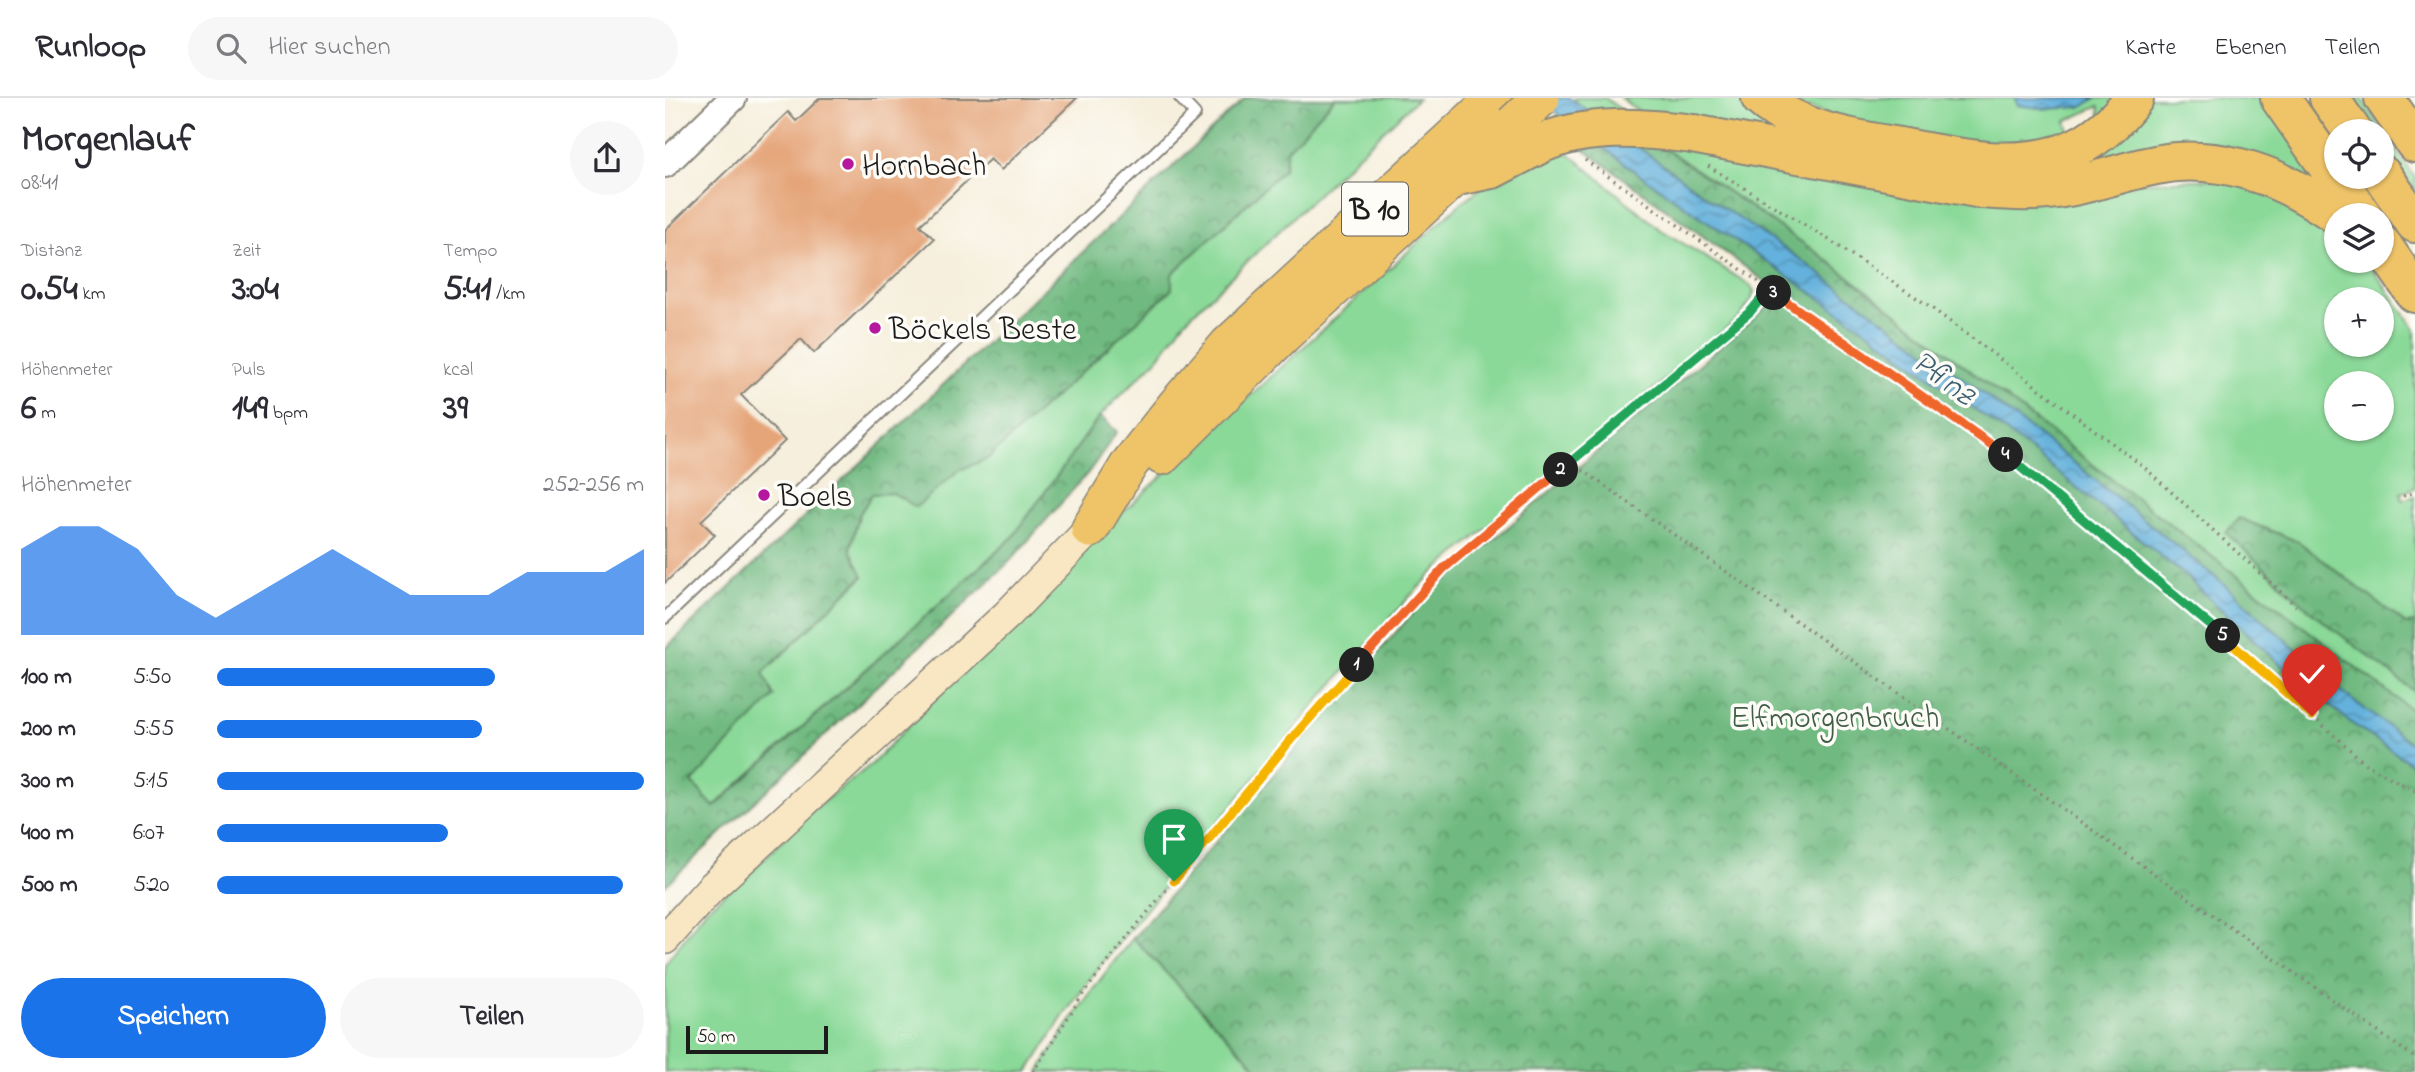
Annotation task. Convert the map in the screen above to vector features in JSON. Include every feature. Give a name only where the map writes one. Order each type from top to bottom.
[{"type":"highway","name":"B 10","points":[[1090,529],[1131,463],[1169,414],[1228,345],[1262,312],[1509,118],[1541,98]]},
{"type":"highway","points":[[1761,98],[1791,119],[1837,135],[1949,156],[2000,162],[2043,158],[2072,149],[2108,127],[2134,98]]},
{"type":"highway","points":[[2280,98],[2353,203]]},
{"type":"highway","points":[[2329,98],[2343,119]]},
{"type":"highway","points":[[2384,98],[2415,143]]},
{"type":"highway","points":[[1453,177],[1492,169],[1509,118],[1585,131],[1651,129],[1696,148],[1982,189],[2020,192],[2063,188],[2179,162],[2211,164],[2265,174],[2324,207]]},
{"type":"highway","name":"B 10","points":[[1090,529],[1240,377],[1453,177]]},
{"type":"highway","points":[[2392,189],[2415,223]]},
{"type":"highway","points":[[2394,264],[2415,293]]},
{"type":"main road","points":[[665,939],[711,888],[1007,615],[1090,529]]},
{"type":"street","points":[[665,163],[733,98]]},
{"type":"lane","points":[[665,618],[1195,114],[1180,98]]},
{"type":"path","points":[[1696,148],[1929,306],[2144,467],[2296,606]]},
{"type":"path","points":[[1583,158],[2010,457],[2202,617],[2367,765],[2415,791]]},
{"type":"path","points":[[1033,1072],[1083,994],[1138,924],[1294,736],[1443,569],[1751,311],[1769,289]]},
{"type":"path","points":[[1571,462],[2415,1058]]},
{"type":"path","points":[[2403,496],[2415,492]]},
{"type":"green space","points":[[1245,98],[1335,98],[1287,150],[1284,169],[1172,274],[1172,289],[987,459],[959,470],[916,507],[893,493],[872,494],[859,515],[850,549],[863,576],[763,673],[774,696],[692,782],[714,807],[1012,538],[1100,416],[1117,432],[1088,473],[1008,563],[665,886],[665,649]]},
{"type":"green space","points":[[1335,98],[1418,98],[1185,321],[1158,358],[1100,416],[1012,538],[713,807],[692,782],[773,696],[763,673],[863,577],[850,550],[859,515],[872,494],[893,493],[916,506],[959,470],[987,459],[1171,274],[1284,169],[1287,150]]},
{"type":"green space","points":[[1576,98],[1605,98],[1628,115],[1543,128]]},
{"type":"green space","points":[[1621,98],[1747,98],[1780,124],[1828,143],[1957,168],[2014,173],[2050,167],[2092,149],[2127,121],[2147,98],[2268,98],[2324,179],[2324,189],[2331,189],[2340,203],[2334,203],[2300,180],[2276,168],[2223,154],[2169,153],[2054,179],[2001,182],[1959,177],[1708,129],[1708,123],[1644,116]]},
{"type":"green space","points":[[1773,98],[2123,98],[2101,121],[2099,106],[2066,121],[2070,134],[2082,133],[1974,152]]},
{"type":"green space","points":[[2352,98],[2361,98],[2375,119],[2367,119]]},
{"type":"green space","points":[[1660,145],[2124,183],[2242,178],[2324,222],[2324,273],[2375,273],[2385,287],[2324,287],[2324,357],[2394,357],[2394,299],[2415,329],[2415,488],[2401,493],[2402,500],[2415,496],[2415,713],[1823,257]]},
{"type":"green space","name":"Elfmorgenbruch","points":[[1660,145],[1823,257],[2415,713],[2415,1072],[1261,1072],[1133,938],[1427,596],[1782,294],[1582,148]]},
{"type":"green space","points":[[2394,147],[2415,178],[2415,190],[2394,159]]},
{"type":"green space","points":[[1567,152],[1660,229],[1750,285],[1754,291],[1752,299],[1740,317],[1436,570],[1410,596],[1310,710],[1099,967],[1064,1015],[1028,1072],[665,1072],[665,964],[706,909],[751,872],[813,810],[872,764],[1111,523],[1460,204],[1498,175]]},
{"type":"green space","points":[[2239,518],[2299,542],[2406,624],[2415,623],[2415,692],[2314,614],[2226,533]]},
{"type":"green space","points":[[1133,938],[1261,1072],[1039,1072],[1083,1003]]},
{"type":"water","name":"Pfinz","points":[[1537,98],[1570,98],[1710,199],[1800,259],[1972,385],[2077,465],[2226,586],[2347,696],[2415,746],[2415,766],[2354,725],[2292,675],[2183,574],[2028,448],[1866,330],[1640,175]]},
{"type":"water","points":[[2015,98],[2096,98],[2082,107],[2046,109],[2017,105]]},
{"type":"building","points":[[820,98],[1077,98],[1001,170],[990,159],[920,225],[934,239],[814,353],[801,339],[741,395],[785,441],[701,521],[715,535],[665,583],[665,230],[788,112],[796,121]]},
{"type":"place","name":"Hornbach","points":[[848,164]]},
{"type":"place","name":"Böckels Beste","points":[[875,328]]},
{"type":"place","name":"Boels","points":[[764,495]]},
{"type":"route","points":[[1174,881],[1294,736],[1443,569],[1751,311],[1769,289],[2010,457],[2202,617],[2312,716]]}]
